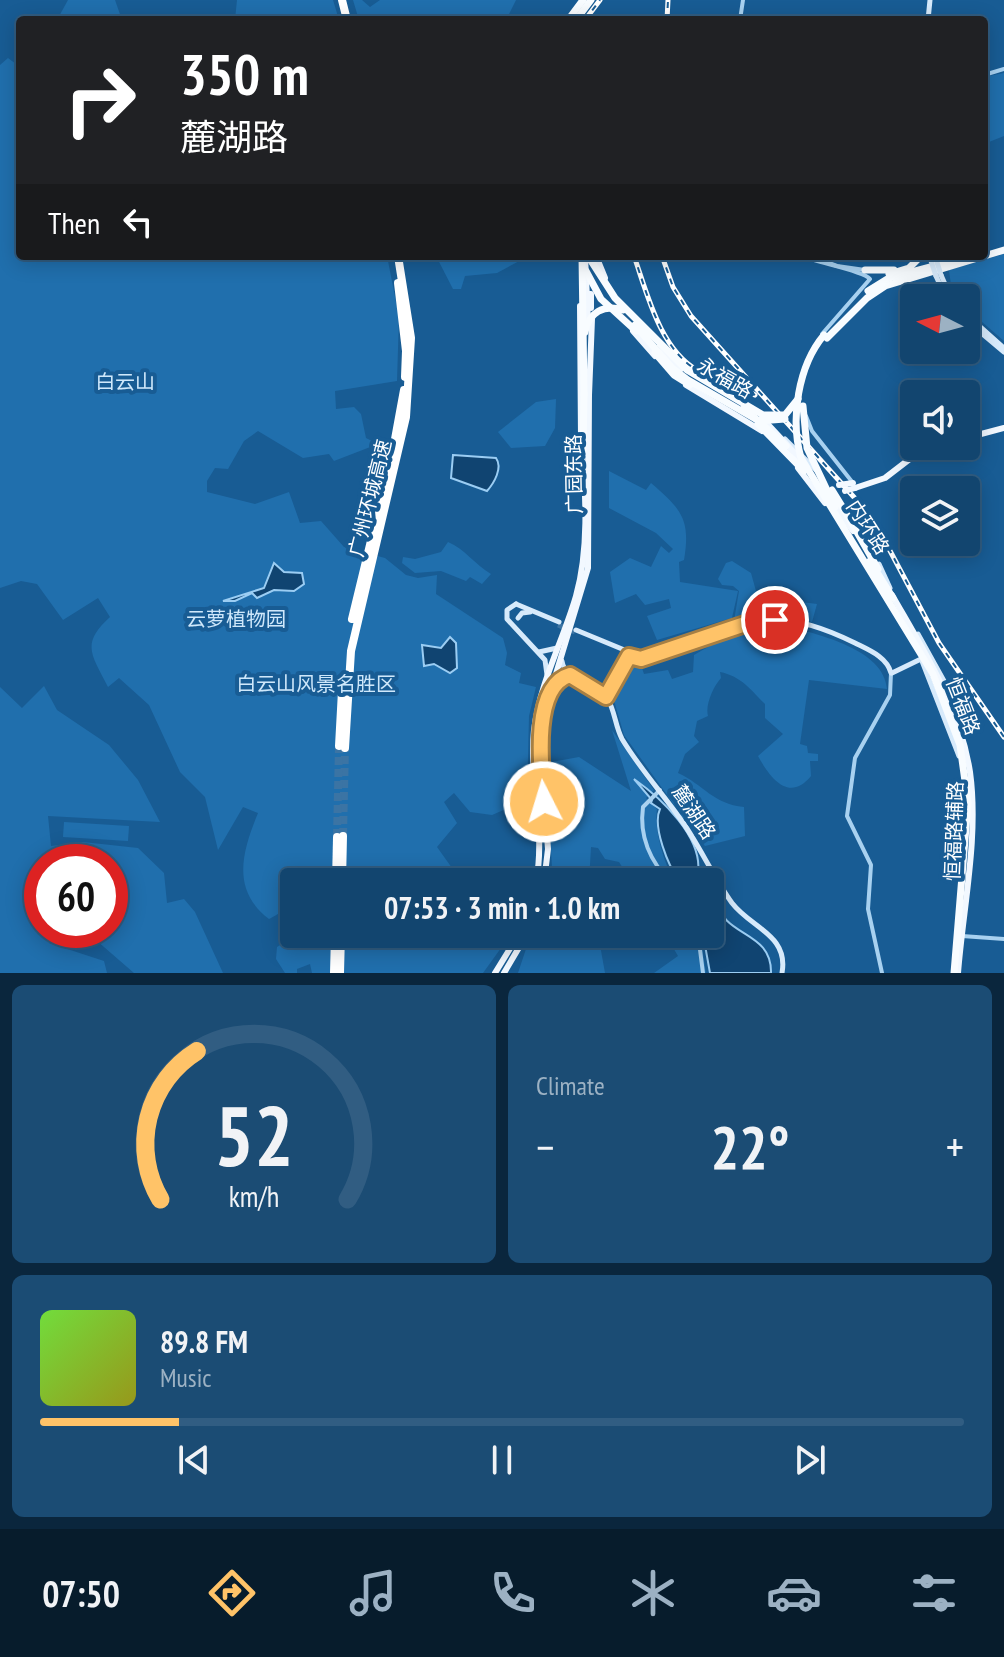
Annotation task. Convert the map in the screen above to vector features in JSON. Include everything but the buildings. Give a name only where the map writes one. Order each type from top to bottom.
[{"type":"highway","name":"广州环城高速","points":[[342,747],[340,705],[357,609],[393,450],[405,376],[396,260]]},
{"type":"highway","name":"广州环城高速","points":[[357,609],[400,449],[409,388],[409,313],[397,260]]},
{"type":"highway","points":[[586,260],[589,284]]},
{"type":"highway","points":[[583,451],[586,260]]},
{"type":"highway","points":[[587,260],[601,299],[642,337],[666,367],[678,378],[767,431],[834,495]]},
{"type":"highway","points":[[589,260],[606,287],[665,353]]},
{"type":"highway","points":[[851,306],[876,280],[923,260]]},
{"type":"highway","points":[[861,272],[896,270],[950,260]]},
{"type":"highway","name":"内环路","points":[[956,260],[881,282],[851,306],[813,349],[800,389],[798,441],[801,458],[834,495],[881,588],[936,681],[965,768],[968,815],[956,973]]},
{"type":"highway","name":"内环路","points":[[956,973],[973,811],[964,742],[935,669],[811,459],[804,426],[806,378],[815,355],[860,304],[885,286],[966,260]]},
{"type":"highway","points":[[607,301],[635,325],[676,372],[759,421],[778,422],[792,414],[806,378]]},
{"type":"highway","points":[[586,394],[585,332],[589,320],[607,308],[627,311],[690,373],[763,415],[775,417],[787,414],[797,403],[800,389]]},
{"type":"highway","points":[[744,408],[785,443],[834,495]]},
{"type":"highway","points":[[811,459],[860,535],[880,574]]},
{"type":"highway","points":[[881,588],[933,681],[962,760]]},
{"type":"highway","points":[[339,868],[340,837]]},
{"type":"highway","points":[[337,973],[338,948]]},
{"type":"main road","name":"广园东路","points":[[538,868],[541,844],[533,754],[538,709],[579,578],[584,533],[578,332],[586,260]]},
{"type":"main road","name":"永福路","points":[[588,260],[617,317],[672,375],[761,430],[811,485],[834,495]]},
{"type":"main road","name":"永福路","points":[[589,260],[615,295],[654,334],[665,353],[689,377],[744,408]]},
{"type":"main road","points":[[932,260],[943,284]]},
{"type":"main road","name":"广园东路","points":[[545,868],[547,842],[540,748],[552,685],[583,592],[589,556],[586,394],[589,284]]},
{"type":"main road","points":[[579,369],[591,308],[591,294],[587,292],[588,321]]},
{"type":"main road","points":[[591,308],[597,302],[607,301]]},
{"type":"main road","points":[[578,332],[601,312],[617,317]]},
{"type":"main road","points":[[980,329],[1004,350]]},
{"type":"main road","points":[[980,330],[1004,350]]},
{"type":"main road","points":[[980,436],[1004,430]]},
{"type":"main road","points":[[575,631],[641,659],[752,622],[790,621],[855,646],[878,659],[891,672],[923,654],[873,553],[845,507],[785,443]]},
{"type":"main road","name":"恒福路","points":[[785,443],[834,495],[923,654],[958,727],[971,780],[972,817],[956,973]]},
{"type":"main road","points":[[834,495],[884,475],[907,460]]},
{"type":"main road","points":[[854,485],[885,478],[908,460]]},
{"type":"main road","name":"恒福路","points":[[811,485],[834,495],[865,563],[923,654],[944,698],[962,760],[969,813],[961,936]]},
{"type":"main road","points":[[873,553],[880,574]]},
{"type":"main road","points":[[516,604],[518,618]]},
{"type":"main road","points":[[513,626],[528,611],[558,623],[516,604],[509,607],[506,615],[513,626],[545,660],[547,675]]},
{"type":"main road","points":[[537,652],[557,648]]},
{"type":"main road","points":[[562,656],[564,670],[606,697],[630,655]]},
{"type":"main road","points":[[552,685],[570,675]]},
{"type":"main road","name":"麓湖路","points":[[606,697],[623,739],[734,906],[777,942],[783,962],[782,973]]},
{"type":"main road","name":"恒福路辅路","points":[[956,973],[966,817],[962,760]]},
{"type":"main road","points":[[495,973],[510,948]]},
{"type":"main road","points":[[504,973],[519,948]]},
{"type":"street","points":[[817,260],[861,272],[868,276],[870,283],[814,345],[799,387],[801,405],[812,431],[854,485]]},
{"type":"street","points":[[821,260],[861,272]]},
{"type":"street","points":[[882,973],[867,902],[871,865],[850,826],[847,812],[855,758],[890,695],[891,672]]},
{"type":"street","points":[[657,868],[643,835],[643,807],[658,792]]},
{"type":"street","points":[[961,936],[1004,939]]},
{"type":"street","points":[[700,948],[703,973]]},
{"type":"green space","points":[[68,0],[115,0],[121,16],[59,16]]},
{"type":"green space","points":[[237,0],[333,0],[338,16],[235,16]]},
{"type":"green space","points":[[353,0],[362,0],[370,7],[380,0],[516,0],[508,16],[358,16]]},
{"type":"green space","name":"白云山","points":[[8,58],[16,64],[16,260],[388,260],[399,317],[397,381],[335,391],[336,409],[354,407],[361,414],[366,438],[378,444],[334,461],[329,454],[303,458],[258,431],[244,441],[228,469],[215,468],[207,481],[207,492],[255,504],[289,492],[300,523],[321,521],[344,547],[385,558],[406,575],[418,578],[437,575],[436,594],[503,638],[507,653],[505,665],[521,673],[519,683],[536,687],[529,716],[527,800],[492,815],[470,812],[454,793],[444,802],[457,823],[437,847],[452,868],[280,868],[280,913],[269,919],[249,896],[243,870],[244,856],[258,813],[243,807],[218,850],[205,797],[180,772],[149,705],[119,678],[108,687],[97,666],[92,643],[110,617],[98,598],[63,620],[37,584],[21,581],[0,588],[0,65]]},
{"type":"green space","points":[[1004,73],[1004,136],[988,142],[988,76]]},
{"type":"green space","points":[[1004,254],[1004,341],[980,320],[980,284],[951,284],[949,270]]},
{"type":"green space","points":[[438,260],[521,260],[497,273],[465,276],[461,289],[453,289]]},
{"type":"green space","points":[[556,399],[555,428],[545,446],[511,448],[498,432],[536,402]]},
{"type":"green space","points":[[609,471],[646,490],[651,483],[670,500],[685,524],[686,546],[684,560],[679,562],[680,582],[738,591],[732,618],[657,640],[647,616],[671,608],[669,599],[645,605],[636,594],[615,603],[610,572],[630,558],[651,567],[661,546],[669,553],[673,549],[656,533],[609,508]]},
{"type":"green space","points":[[448,542],[491,574],[482,584],[470,577],[466,581],[441,571],[415,573],[402,563],[403,557],[415,559],[441,552]]},
{"type":"green space","points":[[732,561],[751,573],[756,591],[773,593],[779,599],[817,604],[812,622],[765,615],[734,621],[739,591],[733,586],[722,585],[718,579],[726,563]]},
{"type":"green space","points":[[787,626],[832,639],[862,654],[883,675],[887,689],[809,680],[800,744],[807,746],[808,753],[818,754],[818,761],[810,761],[811,776],[803,784],[788,787],[774,779],[758,756],[783,734],[765,718],[765,704],[750,689],[740,680],[720,672],[721,678],[709,702],[708,716],[697,721],[694,736],[699,742],[685,754],[678,773],[716,798],[744,807],[745,836],[705,846],[681,815],[695,802],[689,795],[675,806],[624,735],[613,697],[631,664],[640,662],[644,674],[668,670],[672,679],[693,672],[694,655],[717,643],[749,631]]},
{"type":"green space","points":[[44,686],[57,710],[109,745],[138,780],[160,822],[48,816],[51,844],[24,844],[24,948],[64,948],[104,961],[107,973],[0,973],[0,687],[22,708]]},
{"type":"green space","points":[[612,730],[654,790],[646,798],[657,809],[657,827],[669,868],[623,868],[619,862],[605,859],[598,848],[591,847],[590,868],[552,868],[546,763],[579,757],[631,791]]},
{"type":"green space","points":[[64,822],[129,826],[128,841],[63,837]]},
{"type":"green space","points":[[128,847],[138,848],[164,873],[167,903],[184,899],[195,912],[223,973],[134,973],[105,948],[128,948]]},
{"type":"green space","points":[[277,947],[501,948],[483,973],[312,973],[310,964],[297,969],[297,973],[285,973],[276,959]]},
{"type":"green space","points":[[526,948],[601,948],[605,973],[518,973]]},
{"type":"green space","points":[[673,948],[702,948],[706,973],[654,973],[678,956]]},
{"type":"shaded area","points":[[453,455],[496,458],[498,471],[487,491],[451,478]]},
{"type":"shaded area","points":[[274,563],[284,572],[302,573],[304,584],[294,591],[274,590],[257,598],[252,593],[235,601],[223,601],[264,588]]},
{"type":"shaded area","points":[[450,637],[456,643],[457,668],[450,673],[434,664],[424,666],[422,645],[441,648]]},
{"type":"shaded area","points":[[634,779],[667,808],[687,832],[698,859],[698,868],[672,868],[662,846],[658,825],[660,809],[651,803],[652,800]]},
{"type":"shaded area","points":[[724,917],[764,949],[771,973],[710,973],[706,948],[724,948]]},
{"type":"tunnel","points":[[558,625],[575,632]]},
{"type":"tunnel","points":[[337,837],[339,746]]},
{"type":"tunnel","points":[[343,836],[345,748]]},
{"type":"railway","points":[[588,16],[600,0]]},
{"type":"railway","points":[[667,16],[668,0]]},
{"type":"railway","points":[[635,260],[656,319],[673,349],[697,370],[755,395]]},
{"type":"railway","points":[[663,260],[673,287],[691,316],[861,505],[888,547],[939,643],[1004,737]]},
{"type":"route","points":[[544,802],[541,733],[552,685],[559,678],[570,675],[606,697],[629,656],[641,659],[748,623],[775,620]]},
{"type":"park label","name":"云萝植物园","points":[[236,619]]},
{"type":"park label","name":"白云山风景名胜区","points":[[316,684]]}]
